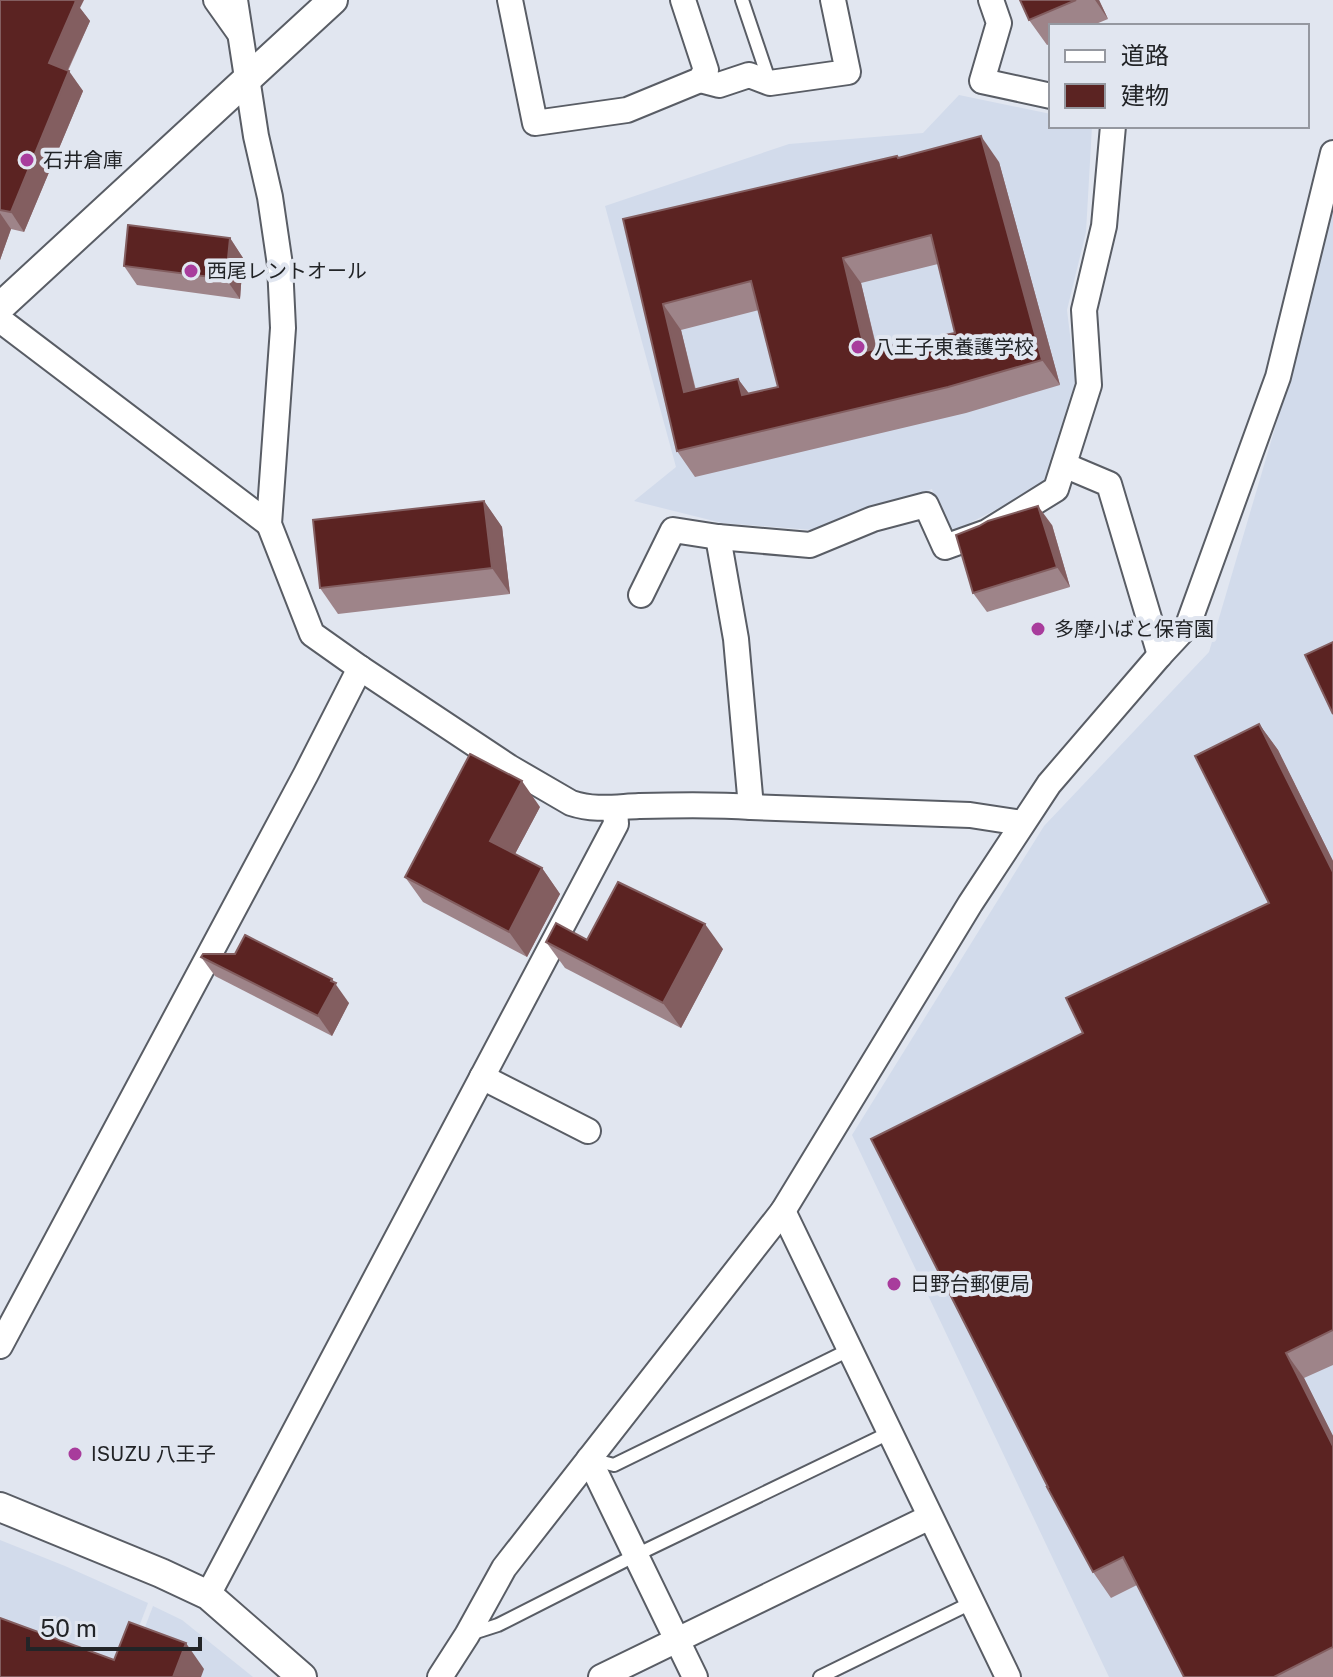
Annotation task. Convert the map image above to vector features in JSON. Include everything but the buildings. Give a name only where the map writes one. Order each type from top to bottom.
[{"type":"street","points":[[216,0],[239,33]]},
{"type":"street","points":[[235,0],[280,265],[283,328],[269,524],[312,634],[509,767],[582,807],[615,809],[720,804],[970,815],[1022,823]]},
{"type":"street","points":[[239,33],[247,0]]},
{"type":"street","points":[[0,307],[333,0]]},
{"type":"street","points":[[510,0],[535,123],[627,110],[700,80],[706,70],[683,0]]},
{"type":"street","points":[[700,80],[719,85],[749,75],[770,83],[848,72],[833,0]]},
{"type":"street","points":[[991,0],[999,23],[982,81],[1049,96]]},
{"type":"street","points":[[641,595],[673,530],[810,545],[873,519],[926,505],[945,547],[987,532],[1056,489],[1089,385],[1084,310],[1104,226],[1113,128]]},
{"type":"street","points":[[440,1677],[504,1568],[783,1211],[970,904],[1049,784],[1188,625],[1278,377],[1333,153]]},
{"type":"street","points":[[0,320],[269,524]]},
{"type":"street","points":[[1064,465],[1109,484],[1160,655]]},
{"type":"street","points":[[718,537],[736,639],[751,807]]},
{"type":"street","points":[[0,1346],[360,668]]},
{"type":"street","points":[[208,1595],[616,824],[615,809]]},
{"type":"street","points":[[482,1077],[588,1131]]},
{"type":"street","points":[[783,1211],[1008,1677]]},
{"type":"street","points":[[589,1459],[695,1677]]},
{"type":"street","points":[[0,1507],[208,1595],[302,1677]]},
{"type":"street","points":[[601,1677],[930,1517]]},
{"type":"lane","points":[[742,0],[770,83]]},
{"type":"lane","points":[[589,1459],[614,1465],[849,1350]]},
{"type":"lane","points":[[467,1635],[498,1625],[889,1433]]},
{"type":"lane","points":[[820,1677],[971,1603]]},
{"type":"shaded area","name":"八王子東養護学校","points":[[959,95],[1049,114],[1049,128],[1092,128],[1086,232],[1067,310],[1076,384],[1048,483],[948,534],[932,489],[813,530],[722,523],[634,501],[676,467],[605,206],[789,144],[923,133]]},
{"type":"shaded area","points":[[1333,207],[1333,1677],[1109,1677],[852,1135],[1044,826],[1209,652],[1285,394]]},
{"type":"shaded area","points":[[0,1540],[148,1603],[120,1677],[0,1677]]},
{"type":"shaded area","points":[[153,1606],[182,1620],[253,1677],[126,1677]]},
{"type":"place","name":"石井倉庫","points":[[27,160]]},
{"type":"place","name":"西尾レントオール","points":[[191,271]]},
{"type":"place","name":"八王子東養護学校","points":[[858,347]]},
{"type":"place","name":"多摩小ばと保育園","points":[[1038,629]]},
{"type":"place","name":"日野台郵便局","points":[[894,1284]]},
{"type":"place","name":"ISUZU 八王子","points":[[75,1454]]}]
